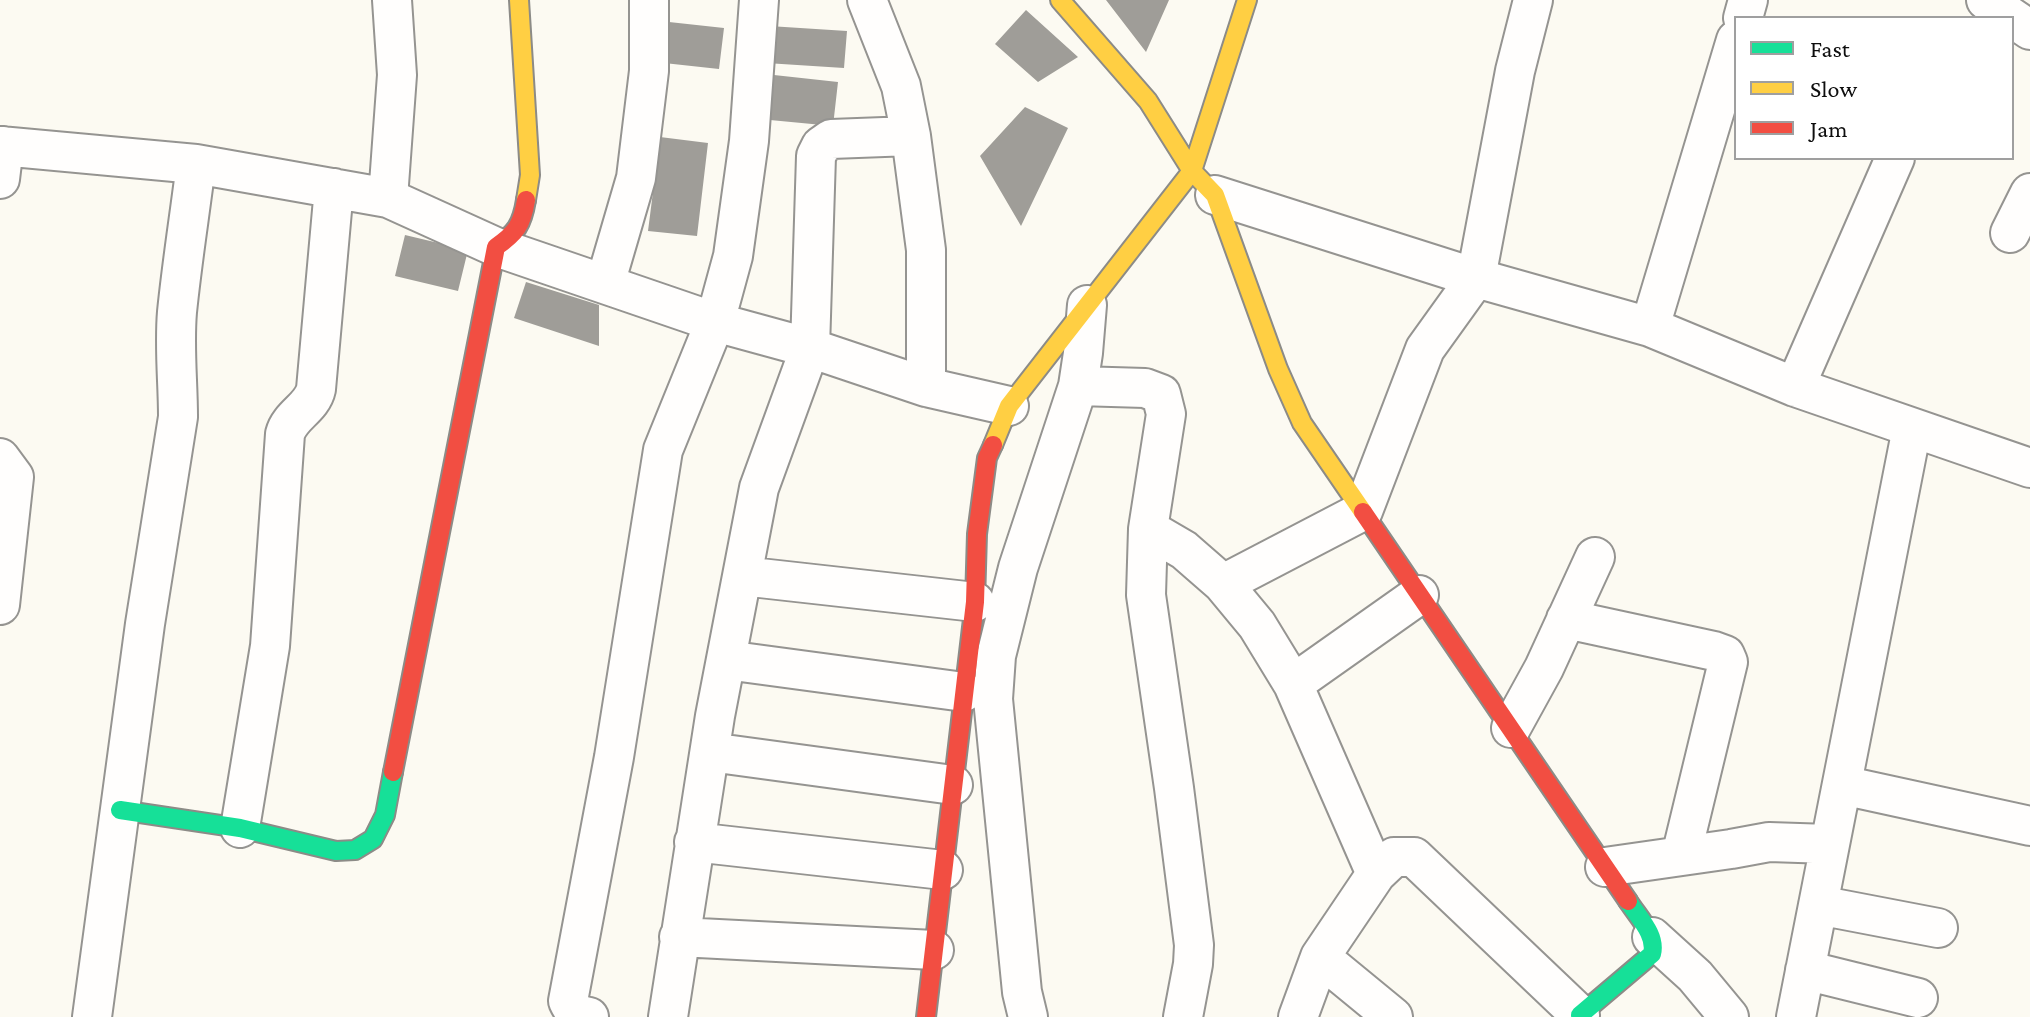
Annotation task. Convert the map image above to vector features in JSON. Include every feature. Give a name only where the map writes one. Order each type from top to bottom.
[{"type":"street","points":[[388,198],[397,75],[392,0]]},
{"type":"street","points":[[120,810],[240,828],[336,851],[355,850],[373,839],[385,815],[496,247],[513,235],[523,218],[530,175],[519,0]]},
{"type":"street","points":[[605,284],[636,178],[649,71],[649,0]]},
{"type":"street","points":[[589,1017],[573,1011],[568,1001],[614,757],[663,450],[715,322],[733,256],[749,141],[759,0]]},
{"type":"street","points":[[867,0],[901,86],[911,136],[926,250],[926,387]]},
{"type":"street","points":[[1060,0],[1148,101],[1204,183],[1302,423],[1652,937],[1695,976],[1729,1017]]},
{"type":"street","points":[[926,1017],[975,602],[977,534],[987,458],[1009,406],[1087,305],[1204,183],[1247,0]]},
{"type":"street","points":[[1223,584],[1363,511],[1425,349],[1476,278],[1515,71],[1533,0]]},
{"type":"street","points":[[1986,0],[2009,16]]},
{"type":"street","points":[[1650,327],[1734,47]]},
{"type":"street","points":[[668,1017],[694,842],[759,488],[810,348],[816,156],[821,146],[831,139],[911,136]]},
{"type":"street","points":[[1,157],[196,164],[388,198],[496,247],[715,322],[810,348],[926,387],[1009,406]]},
{"type":"street","points":[[1795,387],[1894,160]]},
{"type":"street","points":[[92,1017],[145,624],[178,417],[175,362],[177,313],[196,164]]},
{"type":"street","points":[[1204,183],[1476,278],[1650,327],[1795,387],[2030,468]]},
{"type":"street","points":[[240,828],[270,646],[285,434],[291,421],[312,401],[316,389],[334,188]]},
{"type":"street","points":[[2010,233],[2030,193]]},
{"type":"street","points":[[1028,1017],[1022,992],[993,699],[996,656],[1018,568],[1078,386],[1087,305]]},
{"type":"street","points":[[1078,386],[1145,388],[1161,394],[1166,414],[1148,529],[1146,595],[1194,945],[1183,1017]]},
{"type":"street","points":[[1796,1017],[1912,428]]},
{"type":"street","points":[[0,458],[14,477],[0,605]]},
{"type":"street","points":[[1148,529],[1184,550],[1223,584],[1257,625],[1293,684],[1376,874]]},
{"type":"street","points":[[1511,728],[1544,668],[1595,557]]},
{"type":"street","points":[[742,576],[975,602]]},
{"type":"street","points":[[1293,684],[1419,595]]},
{"type":"street","points":[[1566,619],[1725,655],[1728,662],[1681,856]]},
{"type":"street","points":[[726,660],[964,692]]},
{"type":"street","points":[[710,752],[953,785]]},
{"type":"street","points":[[1842,785],[2030,826]]},
{"type":"street","points":[[694,842],[943,870]]},
{"type":"street","points":[[1605,867],[1769,842],[1829,844]]},
{"type":"street","points":[[1298,1017],[1320,957],[1376,874],[1394,857],[1414,857],[1580,1016],[1652,954],[1652,937]]},
{"type":"street","points":[[1818,905],[1938,928]]},
{"type":"street","points":[[679,937],[934,950]]},
{"type":"street","points":[[1320,957],[1393,1017]]},
{"type":"street","points":[[1805,970],[1918,998]]},
{"type":"building","points":[[1106,0],[1169,0],[1146,52]]},
{"type":"building","points":[[1026,10],[1078,57],[1038,82],[995,44]]},
{"type":"building","points":[[669,22],[724,28],[719,69],[664,63]]},
{"type":"building","points":[[769,26],[847,31],[844,68],[766,63]]},
{"type":"building","points":[[774,75],[838,82],[833,126],[770,120]]},
{"type":"building","points":[[1025,107],[1068,128],[1021,226],[980,156]]},
{"type":"building","points":[[660,137],[708,143],[697,236],[648,231]]},
{"type":"building","points":[[405,235],[468,250],[458,291],[395,276]]},
{"type":"building","points":[[526,282],[599,305],[599,346],[514,318]]},
{"type":"traffic: fast","points":[[120,810],[240,828],[336,851],[355,850],[373,839],[385,815],[393,772]]},
{"type":"traffic: fast","points":[[1582,1017],[1580,1015],[1652,954],[1649,933],[1628,901]]},
{"type":"traffic: slow","points":[[519,0],[530,175],[526,200]]},
{"type":"traffic: slow","points":[[1060,0],[1148,101],[1192,171],[1215,195],[1278,369],[1302,423],[1363,512]]},
{"type":"traffic: slow","points":[[993,445],[1009,406],[1192,171],[1247,0]]},
{"type":"traffic: jam","points":[[393,772],[496,247],[517,228],[526,200]]},
{"type":"traffic: jam","points":[[926,1017],[975,602],[977,534],[987,458],[993,445]]},
{"type":"traffic: jam","points":[[1363,512],[1628,901]]}]
